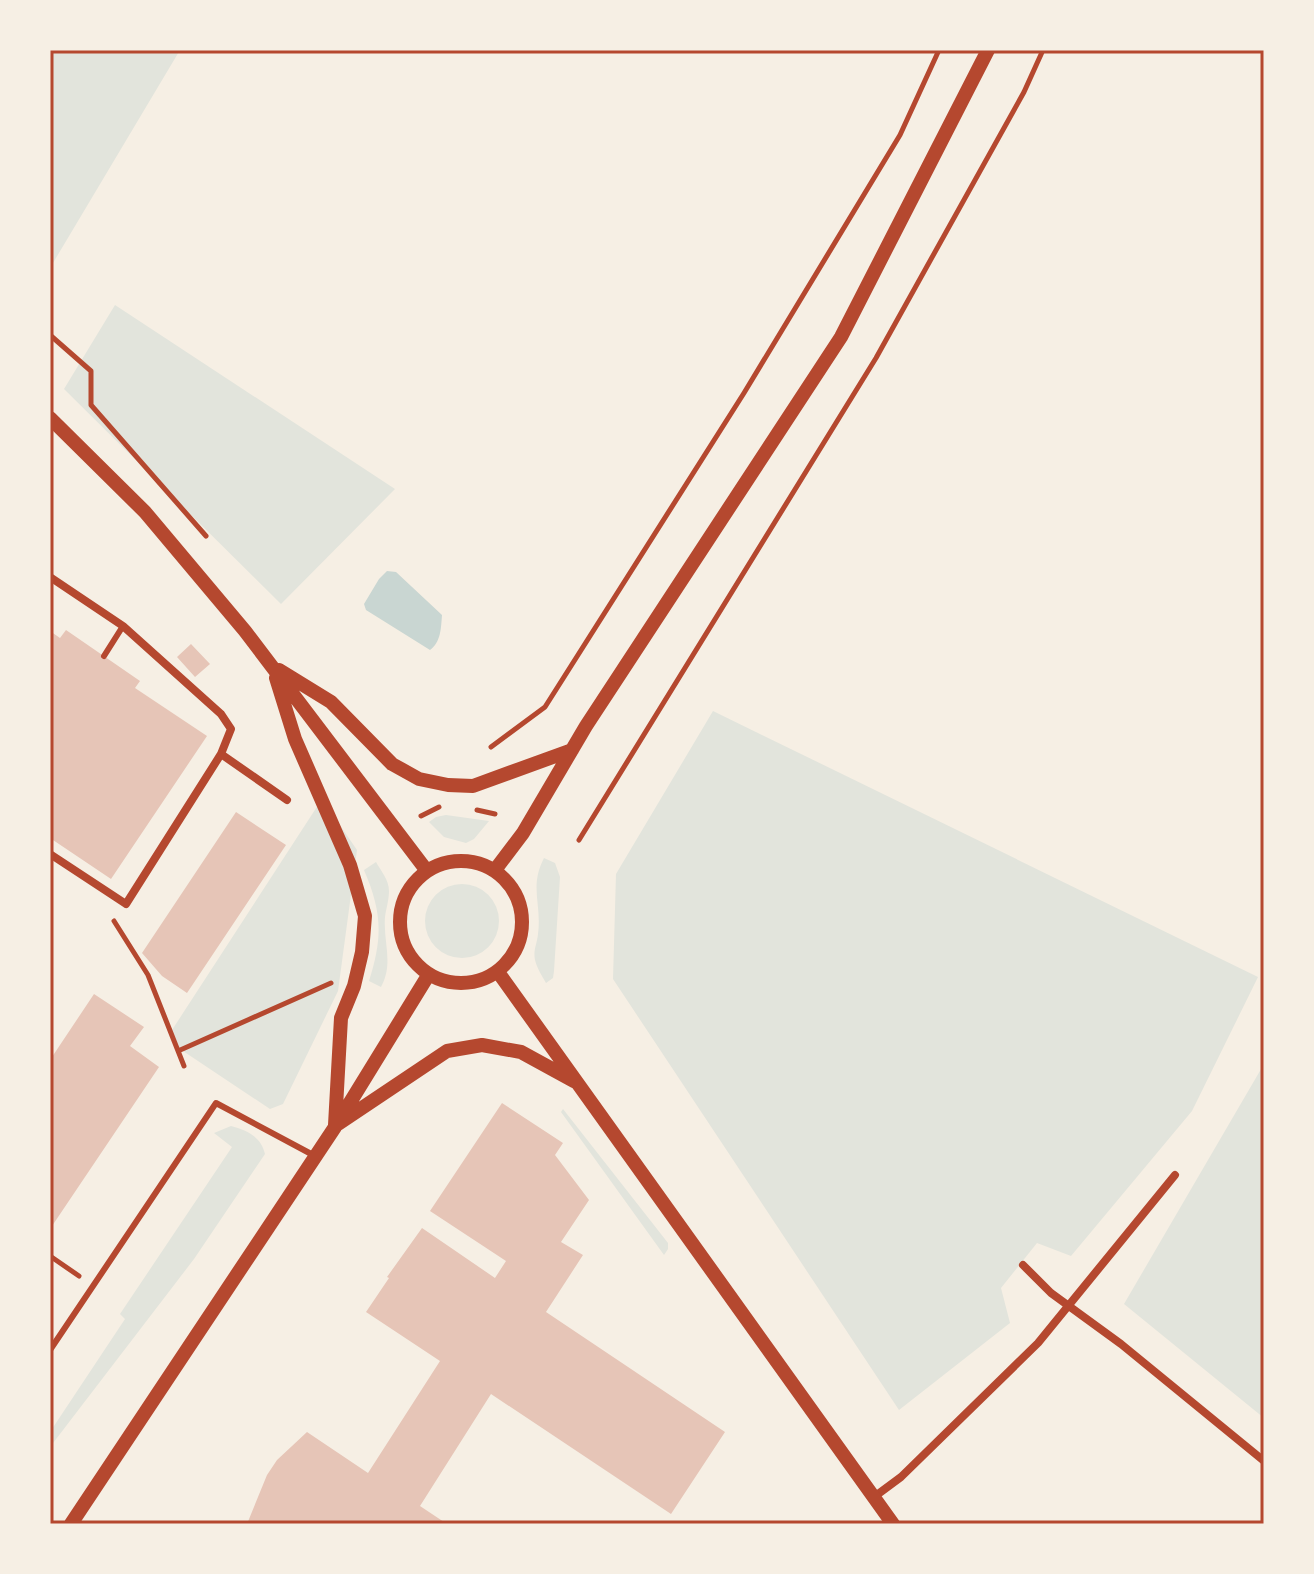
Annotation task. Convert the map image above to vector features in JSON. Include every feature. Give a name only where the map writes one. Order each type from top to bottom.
[{"type":"street","points":[[495,870],[523,833],[572,750],[841,337],[988,50]]},
{"type":"street","points":[[50,418],[145,512],[245,631],[427,871]]},
{"type":"street","points":[[50,577],[123,626],[221,714],[231,729],[221,754],[126,904],[50,854]]},
{"type":"street","points":[[272,666],[331,702],[392,764],[419,779],[473,786],[572,750]]},
{"type":"street","points":[[272,666],[295,739],[350,865],[365,916],[362,952],[341,1018],[335,1127]]},
{"type":"street","points":[[221,754],[287,800]]},
{"type":"street","points":[[446,862],[477,862],[495,870],[517,894],[523,915],[518,946],[498,972],[471,983],[446,981],[429,974],[409,954],[400,930],[407,893],[427,871],[446,862]]},
{"type":"street","points":[[498,972],[893,1524]]},
{"type":"street","points":[[71,1524],[335,1127],[429,974]]},
{"type":"street","points":[[335,1127],[447,1051],[482,1045],[521,1052],[578,1083]]},
{"type":"street","points":[[874,1497],[901,1477],[1038,1343],[1175,1175]]},
{"type":"street","points":[[1023,1265],[1051,1293],[1121,1344],[1264,1461]]},
{"type":"lane","points":[[104,656],[123,626]]},
{"type":"lane","points":[[50,1350],[216,1103],[315,1156]]},
{"type":"path","points":[[491,747],[545,707],[744,393],[900,135],[939,50]]},
{"type":"path","points":[[579,840],[876,358],[1024,92],[1043,50]]},
{"type":"path","points":[[50,335],[91,371],[91,405],[206,536]]},
{"type":"path","points":[[126,904],[114,921],[148,975],[184,1066]]},
{"type":"path","points":[[178,1051],[335,981]]},
{"type":"path","points":[[50,1256],[93,1286]]},
{"type":"shaded area","points":[[50,50],[180,50],[50,268]]},
{"type":"shaded area","points":[[115,305],[395,489],[281,604],[64,389]]},
{"type":"shaded area","points":[[387,571],[396,572],[442,615],[438,639],[430,650],[366,610],[364,604]]},
{"type":"shaded area","points":[[713,711],[1258,977],[1192,1111],[1071,1256],[1037,1243],[1001,1288],[1010,1323],[899,1410],[613,979],[616,874]]},
{"type":"shaded area","points":[[322,799],[357,850],[338,991],[283,1104],[270,1109],[180,1049],[172,1030]]},
{"type":"shaded area","points":[[446,815],[489,821],[474,839],[466,843],[444,837],[429,822]]},
{"type":"shaded area","points":[[544,858],[555,863],[560,877],[554,971],[553,978],[546,983],[535,956],[539,923],[537,878]]},
{"type":"shaded area","points":[[376,862],[389,891],[385,917],[387,969],[381,987],[369,981],[377,951],[378,925],[374,899],[364,870]]},
{"type":"shaded area","points":[[455,884],[469,884],[483,890],[493,900],[499,921],[493,942],[483,952],[469,958],[455,958],[441,952],[431,942],[425,928],[425,914],[431,900],[441,890]]},
{"type":"shaded area","points":[[1264,1064],[1264,1418],[1124,1304]]},
{"type":"shaded area","points":[[563,1109],[668,1243],[664,1255],[561,1112]]},
{"type":"shaded area","points":[[231,1126],[256,1138],[265,1154],[194,1259],[50,1447],[50,1432],[125,1319],[120,1314],[232,1147],[214,1133]]},
{"type":"building","points":[[66,630],[140,681],[135,688],[207,736],[111,879],[50,838],[50,631],[60,638]]},
{"type":"building","points":[[191,644],[210,664],[195,677],[177,657]]},
{"type":"building","points":[[236,812],[286,845],[187,993],[162,976],[142,953]]},
{"type":"building","points":[[94,994],[144,1027],[130,1046],[159,1067],[50,1229],[50,1060]]},
{"type":"building","points":[[502,1103],[563,1143],[555,1155],[589,1200],[561,1242],[583,1255],[546,1312],[725,1432],[671,1514],[491,1394],[420,1506],[447,1524],[247,1524],[267,1475],[277,1460],[307,1432],[368,1473],[440,1361],[366,1312],[422,1228],[495,1278],[506,1261],[430,1211]]}]
